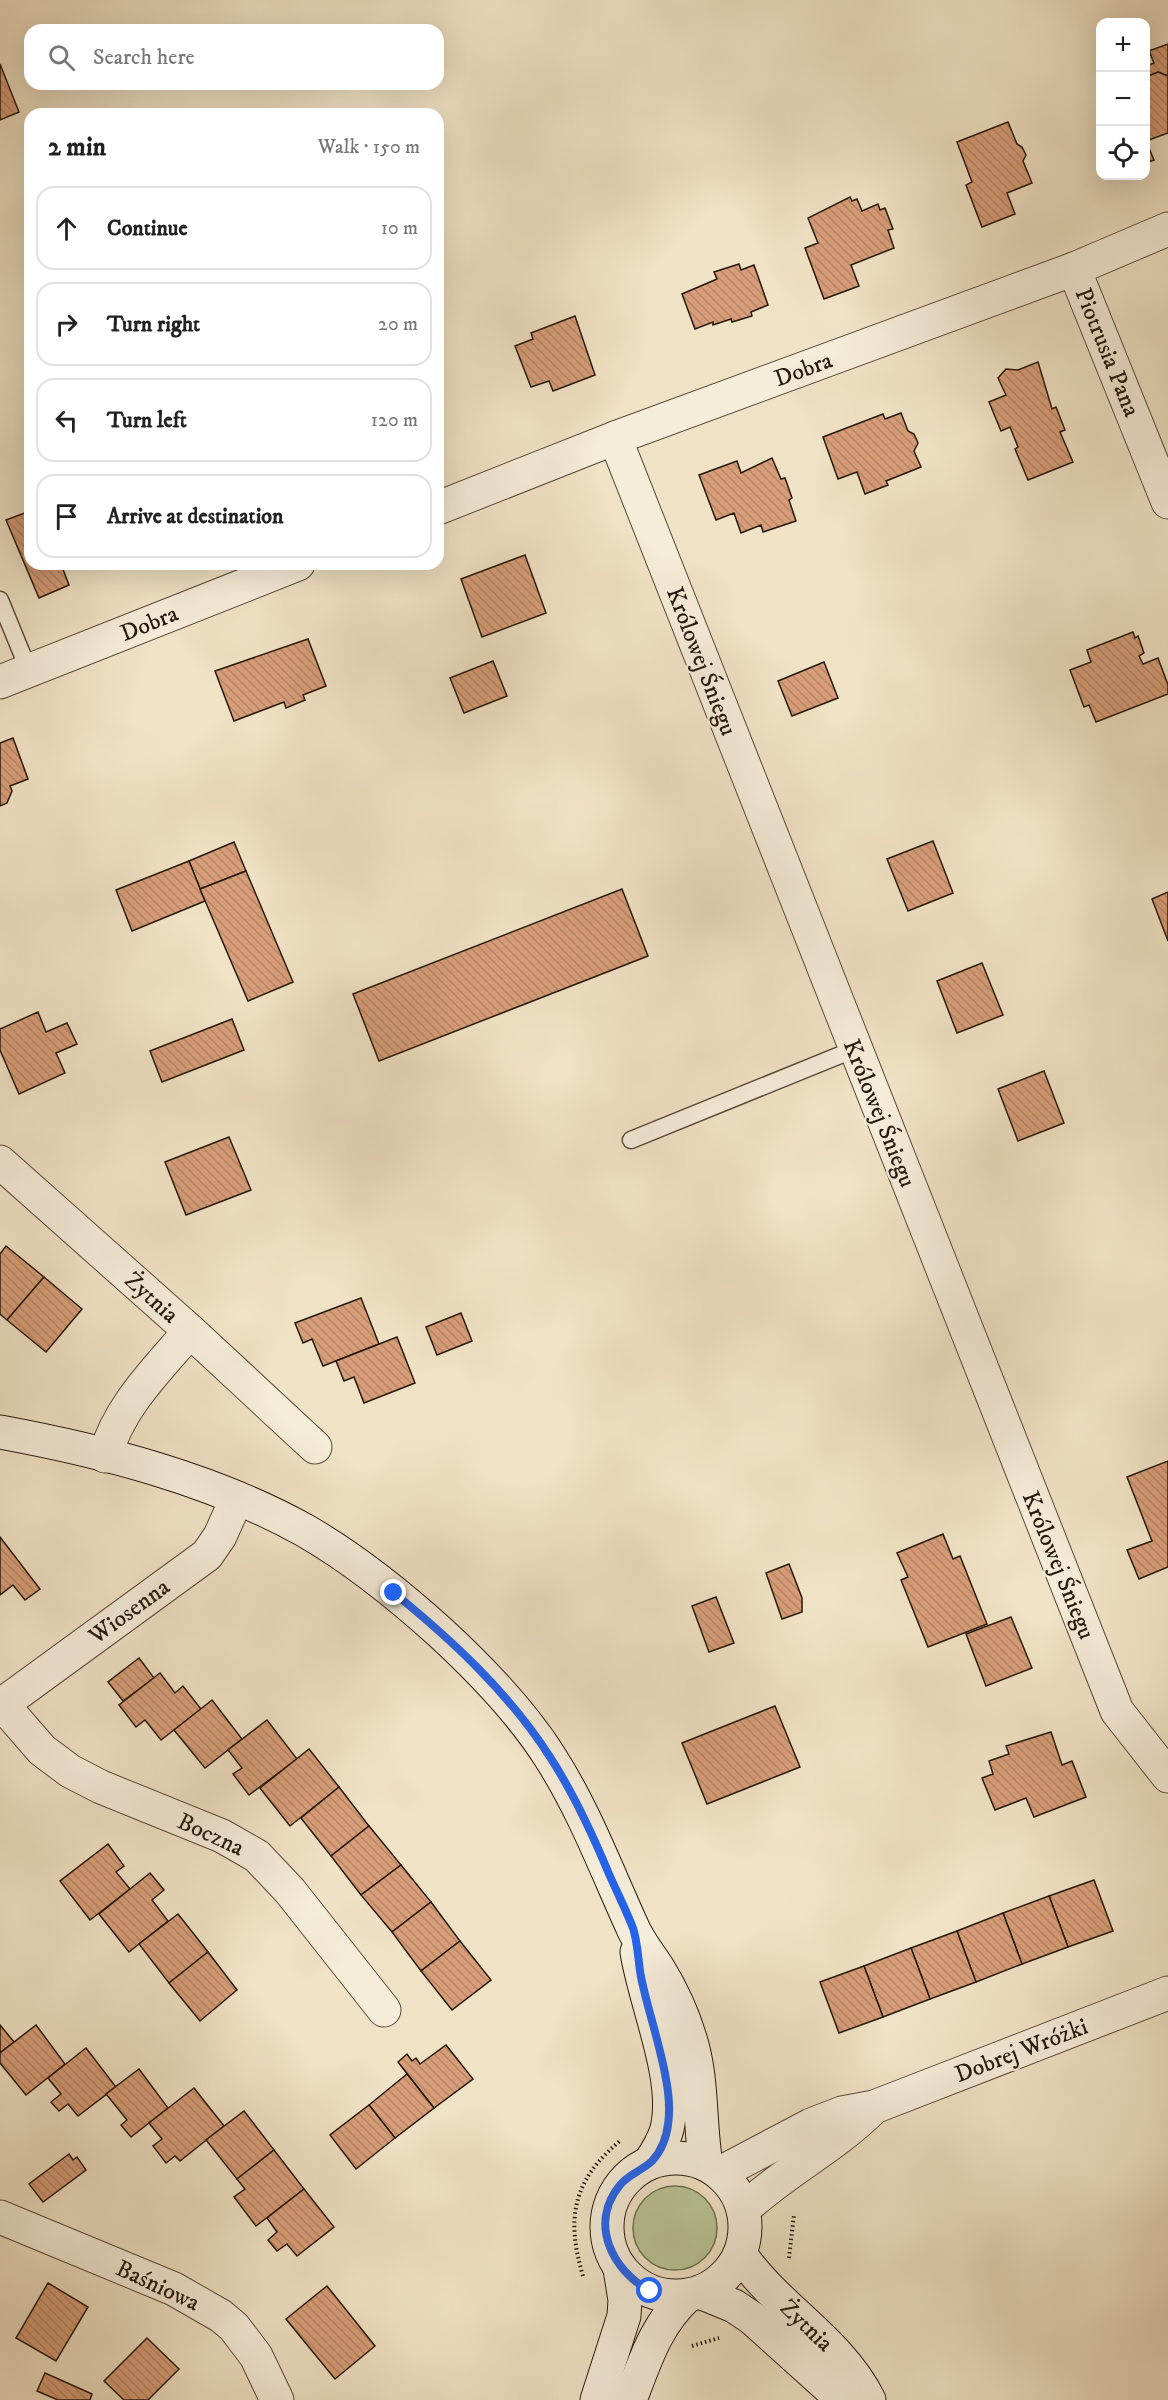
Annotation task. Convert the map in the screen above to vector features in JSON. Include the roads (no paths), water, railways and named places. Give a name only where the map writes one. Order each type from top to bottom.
[{"type":"street","name":"Dobra","points":[[444,506],[615,438],[1074,269],[1168,229]]},
{"type":"street","name":"Piotrusia Pana","points":[[1074,269],[1168,502]]},
{"type":"street","name":"Królowej Śniegu","points":[[615,438],[1117,1711],[1168,1776]]},
{"type":"street","name":"Dobra","points":[[14,676],[283,570]]},
{"type":"street","name":"Żytnia","points":[[0,1162],[190,1330],[125,1409],[114,1428],[105,1456]]},
{"type":"street","points":[[190,1330],[315,1447]]},
{"type":"street","points":[[0,1432],[105,1456],[237,1498],[289,1522],[336,1550],[422,1616],[473,1664],[526,1724],[564,1780],[587,1824],[633,1930],[660,1971],[691,2040],[713,2169]]},
{"type":"street","name":"Wiosenna","points":[[1,1705],[207,1554],[220,1536],[237,1498]]},
{"type":"street","name":"Boczna","points":[[1,1705],[37,1744],[70,1771],[101,1787],[222,1836],[257,1856],[284,1884],[384,2010]]},
{"type":"street","points":[[633,1930],[641,1979],[654,2022],[670,2106],[666,2132],[651,2161]]},
{"type":"street","name":"Dobrej Wróżki","points":[[713,2169],[842,2113],[874,2107],[1168,1993]]},
{"type":"street","name":"Dobrej Wróżki","points":[[743,2210],[851,2130],[874,2107]]},
{"type":"street","points":[[630,2400],[659,2329],[667,2316],[694,2294],[717,2283],[730,2270],[740,2254],[744,2240],[743,2210],[735,2189],[713,2169],[688,2159],[670,2157],[651,2161],[633,2172],[618,2187],[609,2207],[606,2228],[610,2250],[620,2269],[633,2282],[650,2291],[668,2296],[694,2294]]},
{"type":"street","name":"Baśniowa","points":[[0,2217],[174,2289],[221,2316],[234,2327],[256,2356],[276,2400]]},
{"type":"street","name":"Żytnia","points":[[740,2254],[768,2289],[837,2354],[870,2400]]},
{"type":"street","points":[[597,2400],[624,2316],[625,2300],[620,2269]]},
{"type":"street","name":"Żytnia","points":[[694,2294],[734,2306],[752,2318],[843,2400]]},
{"type":"lane","points":[[0,600],[14,676]]},
{"type":"lane","points":[[631,1140],[855,1049]]}]
